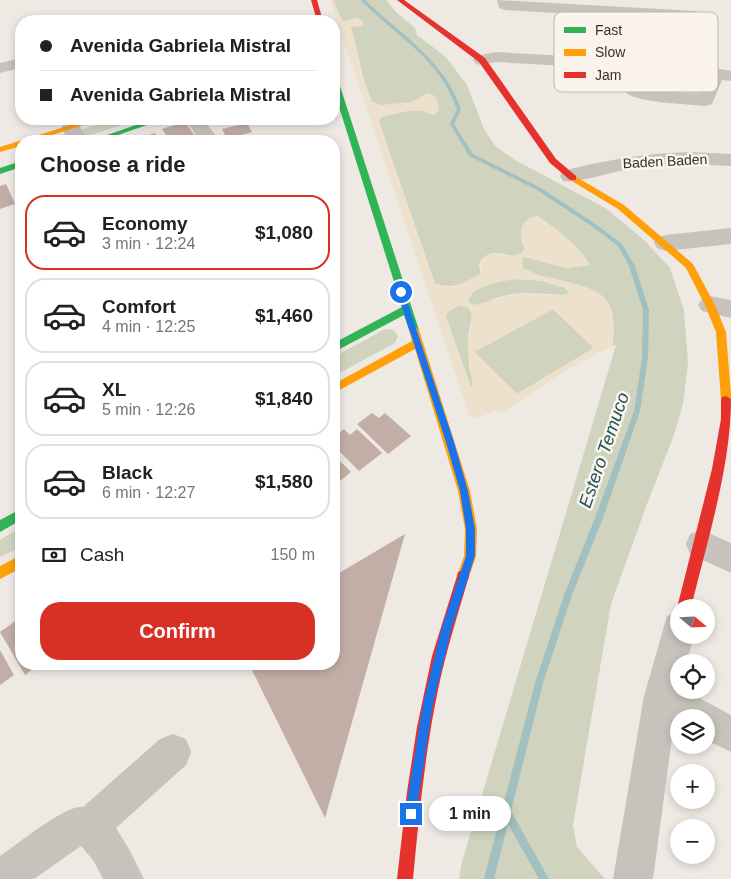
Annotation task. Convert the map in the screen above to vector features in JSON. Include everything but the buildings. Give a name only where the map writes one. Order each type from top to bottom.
[{"type":"street","points":[[314,0],[318,15]]},
{"type":"street","points":[[400,0],[482,60],[553,161],[570,176],[621,207],[665,243],[690,266],[720,307],[729,420],[686,599]]},
{"type":"street","points":[[505,0],[504,5],[594,12]]},
{"type":"street","points":[[690,0],[694,12]]},
{"type":"street","points":[[482,60],[496,57],[554,60]]},
{"type":"street","points":[[0,68],[15,64]]},
{"type":"street","points":[[640,92],[647,95],[705,100],[711,92]]},
{"type":"street","points":[[340,99],[447,432],[464,491],[471,529],[470,556],[447,627],[428,704],[415,780],[405,879]]},
{"type":"street","points":[[75,134],[88,125]]},
{"type":"street","points":[[112,135],[142,125]]},
{"type":"street","points":[[0,150],[15,145]]},
{"type":"street","name":"Baden Baden","points":[[570,176],[592,169],[640,160],[688,158],[731,160]]},
{"type":"street","points":[[0,171],[15,166]]},
{"type":"street","points":[[665,243],[731,236]]},
{"type":"street","points":[[340,345],[406,309]]},
{"type":"street","points":[[340,386],[418,343]]},
{"type":"street","points":[[0,526],[15,517]]},
{"type":"street","points":[[701,544],[731,558]]},
{"type":"street","points":[[0,573],[15,564]]},
{"type":"street","points":[[633,879],[661,696],[675,644]]},
{"type":"street","points":[[661,696],[684,709]]},
{"type":"street","points":[[715,726],[731,734]]},
{"type":"street","points":[[89,827],[173,752]]},
{"type":"street","points":[[1,879],[78,826],[89,827],[100,836],[124,879]]},
{"type":"green space","points":[[333,0],[386,0],[396,12],[415,28],[417,35],[446,57],[467,85],[484,129],[495,146],[515,160],[607,209],[645,241],[670,268],[684,310],[688,363],[683,404],[674,435],[611,604],[573,825],[577,847],[605,879],[459,879],[462,862],[616,345],[612,346],[614,331],[567,282],[540,276],[523,268],[522,259],[525,257],[567,268],[590,265],[566,238],[537,216],[521,239],[525,249],[522,253],[514,256],[498,253],[491,254],[482,259],[479,265],[481,274],[475,278],[454,286],[435,284],[379,122],[381,117],[413,110],[425,111],[430,114],[420,98],[410,103],[396,105],[382,105],[372,102],[363,77],[350,28],[353,26],[363,26],[342,21]]},
{"type":"green space","points":[[664,92],[700,92],[699,95]]},
{"type":"green space","points":[[96,125],[122,125],[91,135],[80,135],[80,130]]},
{"type":"green space","points":[[509,279],[552,283],[560,285],[569,293],[563,295],[515,294],[499,297],[480,305],[469,303],[468,299],[480,288]]},
{"type":"green space","points":[[460,305],[469,308],[472,314],[468,338],[469,365],[474,385],[471,388],[446,317],[448,312]]},
{"type":"green space","points":[[553,309],[594,348],[517,394],[474,352]]},
{"type":"green space","points":[[385,329],[394,330],[398,336],[395,343],[340,373],[340,354]]},
{"type":"green space","points":[[15,531],[15,550],[0,557],[0,540]]},
{"type":"sand","points":[[330,0],[333,0],[339,15],[335,15]]},
{"type":"sand","points":[[340,16],[342,21],[356,18],[364,24],[360,27],[353,26],[350,28],[363,78],[372,102],[381,105],[412,102],[428,93],[437,100],[439,107],[437,114],[409,111],[381,117],[379,122],[435,284],[454,287],[481,274],[481,262],[488,254],[513,256],[521,253],[525,249],[521,233],[523,225],[526,221],[537,216],[566,238],[590,265],[567,268],[525,257],[522,259],[523,268],[530,272],[593,290],[609,303],[613,314],[612,346],[564,371],[505,412],[495,411],[475,419],[470,417],[340,30]],"holes":[[[519,279],[541,281],[568,289],[569,293],[563,295],[516,294],[475,305],[468,301],[475,291],[489,284]],[[459,305],[468,308],[472,314],[468,347],[473,385],[471,387],[446,317],[448,312]],[[553,309],[594,348],[517,394],[474,352]]]},
{"type":"waterway","name":"Estero Temuco","points":[[363,0],[431,62],[442,76],[452,92],[459,109],[452,124],[471,155],[539,189],[620,245],[632,266],[646,310],[645,358],[637,411],[599,518],[568,595],[539,683],[506,812]]},
{"type":"waterway","name":"Estero Temuco","points":[[489,879],[506,812]]},
{"type":"waterway","points":[[506,812],[544,879]]},
{"type":"traffic: fast","points":[[340,99],[414,330]]},
{"type":"traffic: fast","points":[[112,135],[142,125]]},
{"type":"traffic: fast","points":[[0,171],[15,166]]},
{"type":"traffic: fast","points":[[340,345],[406,309]]},
{"type":"traffic: fast","points":[[0,526],[15,517]]},
{"type":"traffic: slow","points":[[46,135],[78,125]]},
{"type":"traffic: slow","points":[[0,150],[15,145]]},
{"type":"traffic: slow","points":[[573,178],[621,207],[690,266],[710,305],[721,332],[726,400]]},
{"type":"traffic: slow","points":[[414,330],[464,491],[471,529],[470,556],[463,576]]},
{"type":"traffic: slow","points":[[340,386],[418,343]]},
{"type":"traffic: slow","points":[[0,573],[15,564]]},
{"type":"traffic: jam","points":[[314,0],[318,15]]},
{"type":"traffic: jam","points":[[400,0],[482,60],[553,161],[573,178]]},
{"type":"traffic: jam","points":[[686,599],[718,469],[727,419],[726,400]]},
{"type":"traffic: jam","points":[[405,879],[420,748],[431,689],[463,576]]},
{"type":"route","points":[[401,292],[450,442],[464,491],[471,529],[470,556],[447,627],[428,704],[411,814]]}]
